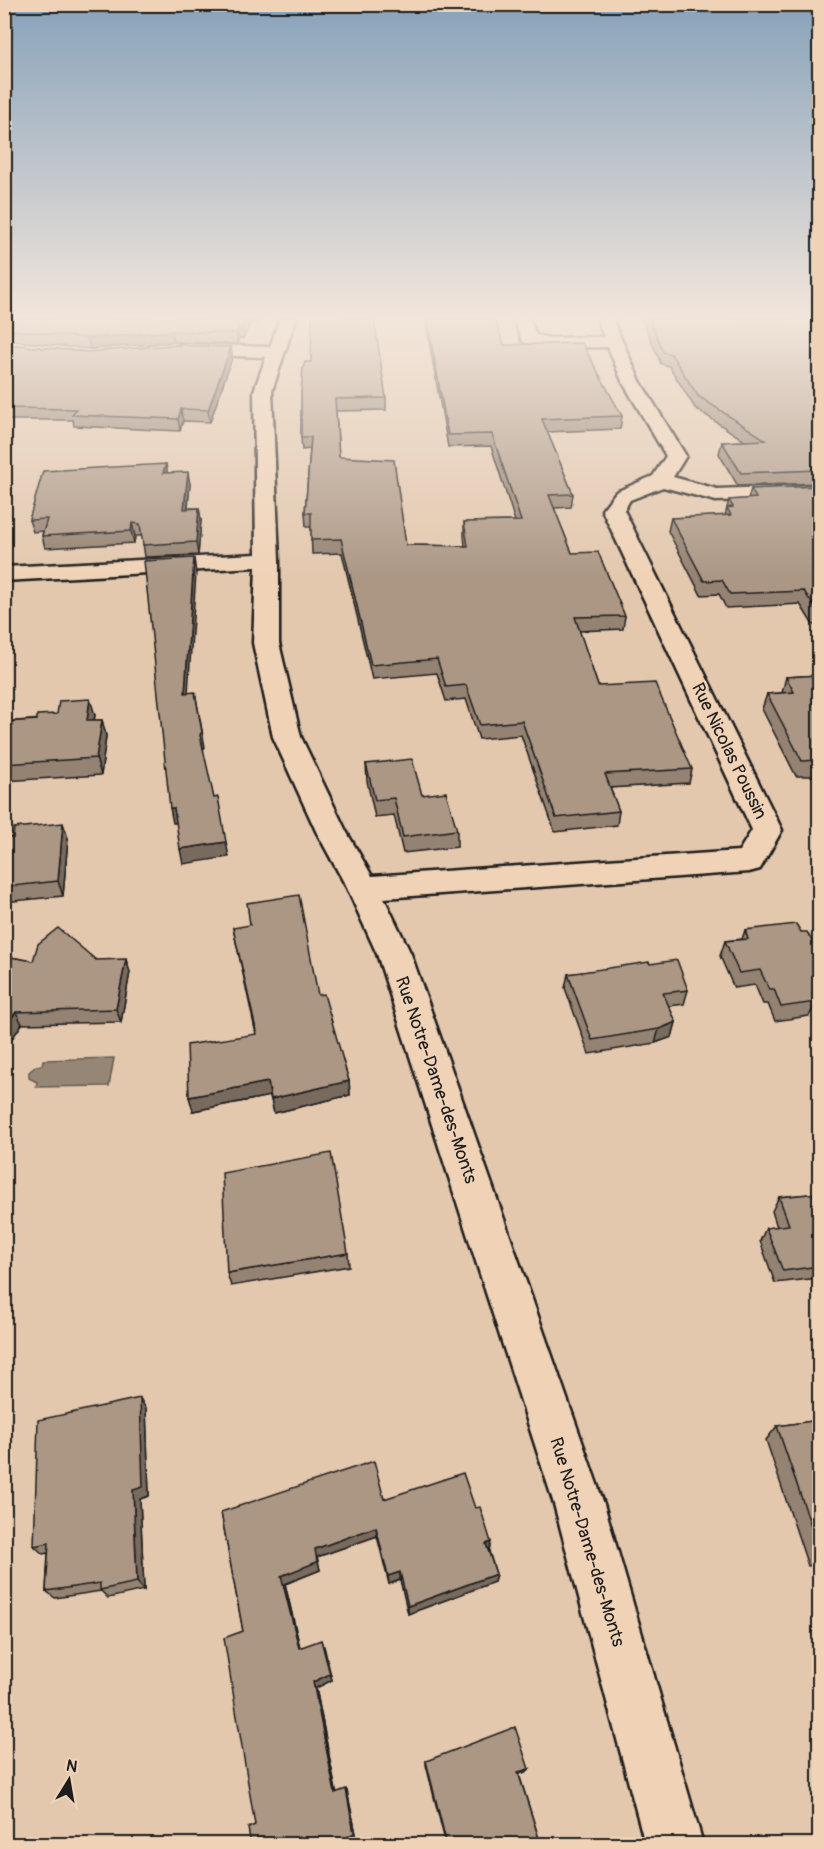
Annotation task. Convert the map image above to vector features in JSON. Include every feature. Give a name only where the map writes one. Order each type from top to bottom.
[{"type":"street","name":"Rue Notre-Dame-des-Monts","points":[[263,404],[268,560],[266,643],[287,736],[331,831],[363,888],[394,954],[579,1504],[674,1845]]},
{"type":"street","points":[[645,404],[676,456],[661,480],[717,495],[819,491]]},
{"type":"street","name":"Rue Nicolas Poussin","points":[[363,888],[749,861],[767,830],[613,510],[623,495],[661,480]]},
{"type":"street","points":[[4,574],[268,560]]},
{"type":"shaded area","points":[[114,1058],[109,1086],[36,1087],[37,1082],[29,1078],[29,1072],[36,1066],[42,1065],[43,1060]]},
{"type":"building","points":[[7,404],[210,404],[208,410],[181,409],[178,419],[72,415],[76,409],[5,408]]},
{"type":"building","points":[[301,404],[335,404],[339,457],[394,460],[406,545],[468,546],[464,522],[521,521],[492,434],[448,435],[442,404],[616,404],[622,416],[542,419],[573,494],[549,495],[572,553],[598,552],[625,616],[575,617],[598,686],[655,683],[692,769],[605,774],[619,811],[556,818],[522,721],[480,725],[466,685],[446,687],[437,659],[371,665],[341,539],[311,540],[311,513],[305,513],[311,437],[301,437]]},
{"type":"building","points":[[711,404],[819,404],[819,429],[815,429],[819,435],[819,470],[741,473],[722,442],[766,440]]},
{"type":"building","points":[[166,464],[163,473],[188,472],[184,509],[199,508],[196,542],[143,545],[140,524],[132,523],[131,531],[42,536],[47,519],[29,520],[43,471]]},
{"type":"building","points":[[819,486],[819,611],[804,591],[730,594],[722,580],[704,581],[671,518],[731,515],[727,508],[733,507],[729,500],[756,498],[751,489]]},
{"type":"building","points":[[194,558],[185,693],[195,692],[202,732],[200,735],[214,798],[218,797],[226,842],[180,849],[174,808],[170,808],[144,561]]},
{"type":"building","points":[[819,675],[819,760],[802,761],[767,694],[794,692],[786,677]]},
{"type":"building","points":[[90,699],[87,720],[102,720],[96,758],[4,764],[4,722],[37,720],[37,715],[57,714],[59,701]]},
{"type":"building","points":[[412,759],[422,795],[446,792],[457,830],[403,837],[394,798],[375,800],[366,764]]},
{"type":"building","points":[[63,823],[58,881],[4,887],[4,836],[13,838],[14,828]]},
{"type":"building","points":[[299,895],[318,995],[324,994],[349,1081],[271,1099],[268,1082],[189,1097],[187,1045],[257,1034],[233,928],[250,925],[247,903]]},
{"type":"building","points":[[796,924],[801,932],[807,932],[819,954],[819,992],[812,993],[816,1002],[781,1007],[774,989],[769,989],[760,970],[739,973],[725,941],[748,939],[745,930]]},
{"type":"building","points":[[58,928],[96,960],[126,959],[116,1009],[16,1012],[4,1028],[4,956],[33,961],[38,944]]},
{"type":"building","points":[[677,960],[688,990],[663,993],[676,1022],[659,1029],[592,1040],[568,974]]},
{"type":"building","points":[[331,1153],[348,1253],[227,1273],[222,1173]]},
{"type":"building","points":[[819,1193],[819,1266],[783,1271],[766,1228],[789,1225],[779,1197]]},
{"type":"building","points":[[140,1398],[143,1487],[133,1490],[137,1582],[100,1590],[100,1583],[46,1591],[49,1543],[34,1546],[38,1420]]},
{"type":"building","points":[[819,1420],[819,1549],[777,1426]]},
{"type":"building","points":[[374,1461],[384,1499],[463,1473],[475,1508],[480,1507],[491,1542],[486,1544],[496,1574],[408,1606],[400,1572],[388,1576],[376,1527],[315,1549],[317,1562],[281,1576],[299,1648],[321,1640],[330,1674],[313,1682],[335,1793],[346,1789],[354,1833],[346,1838],[347,1845],[251,1845],[248,1828],[255,1825],[224,1638],[243,1631],[221,1512]]},
{"type":"building","points":[[515,1727],[529,1769],[518,1772],[541,1845],[447,1845],[426,1761]]}]
